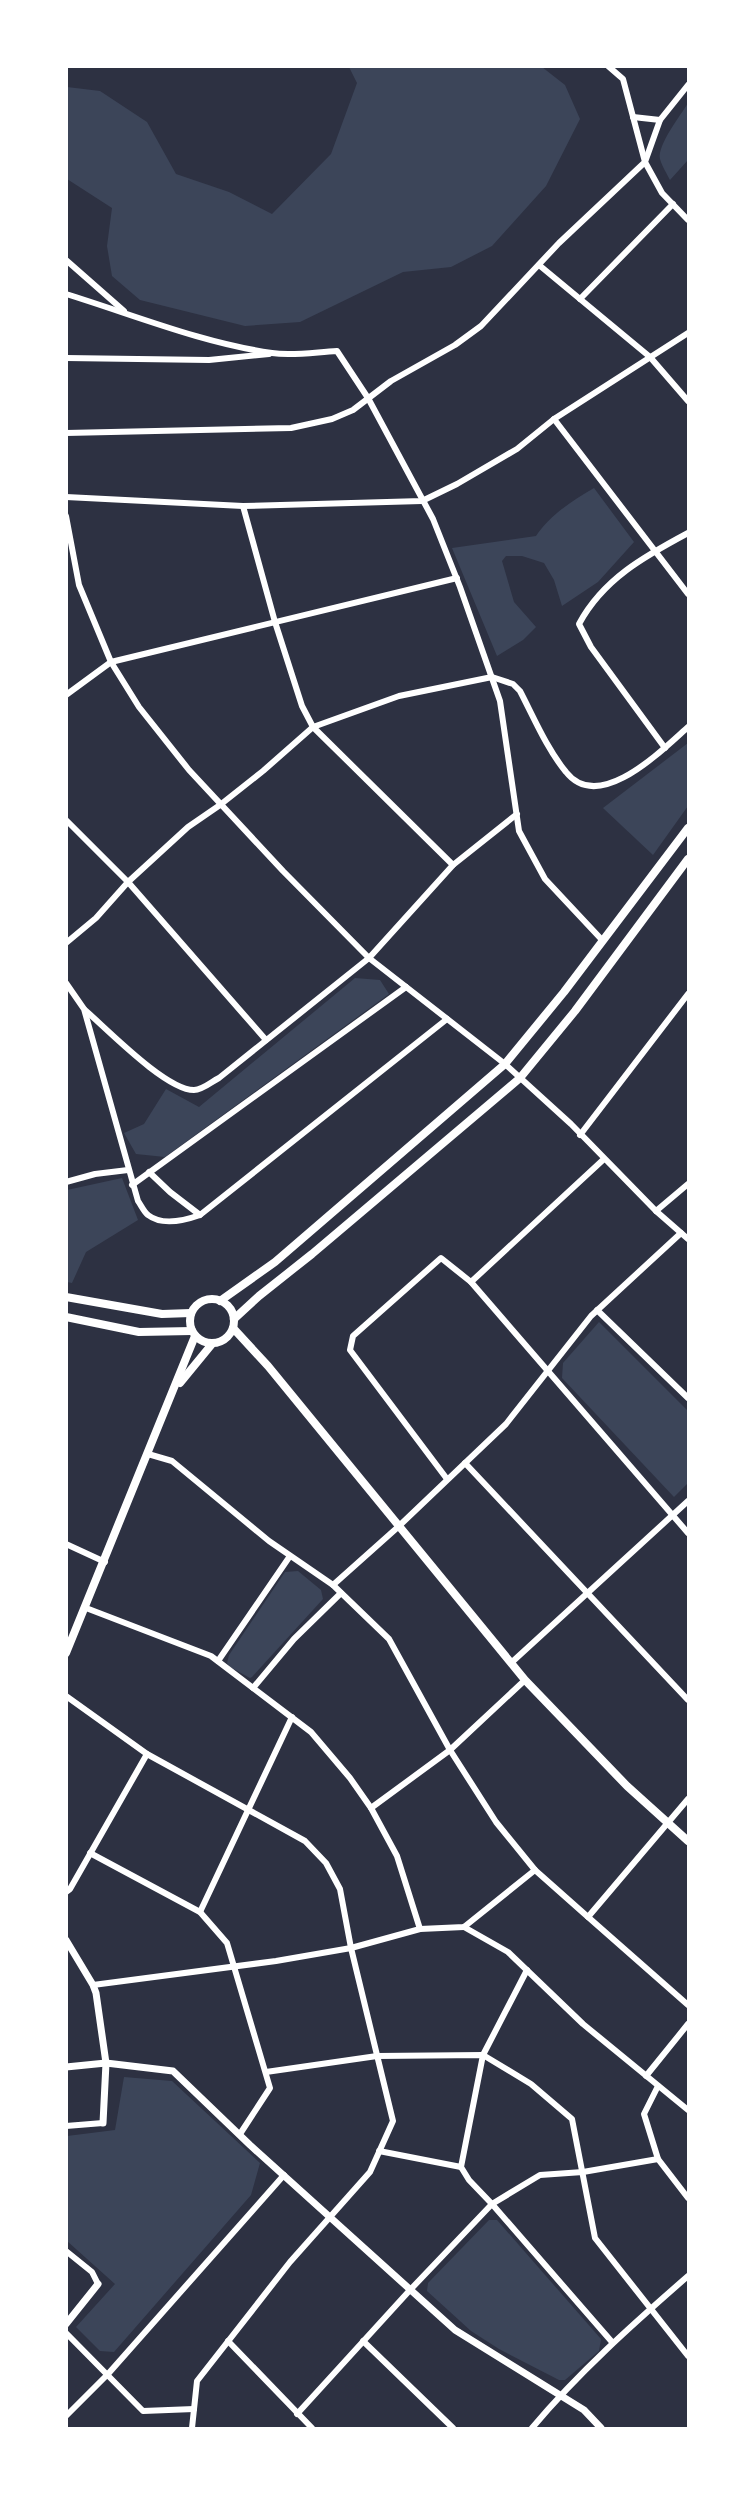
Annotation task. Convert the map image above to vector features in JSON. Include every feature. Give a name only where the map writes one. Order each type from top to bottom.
[{"type":"main road","points":[[220,1301],[275,1262],[505,1064],[564,992],[688,828]]},
{"type":"main road","points":[[688,859],[575,1011],[520,1078],[259,1296],[233,1324],[225,1339],[206,1343],[193,1333],[190,1325],[191,1313],[206,1300],[220,1301],[231,1310],[233,1324],[525,1681],[627,1786],[688,1841]]},
{"type":"main road","points":[[66,1297],[162,1314],[191,1313]]},
{"type":"main road","points":[[68,1317],[139,1332],[193,1333]]},
{"type":"main road","points":[[66,1653],[174,1391],[193,1333]]},
{"type":"main road","points":[[174,1391],[212,1343]]},
{"type":"street","points":[[608,66],[623,79],[645,162],[662,193],[688,220]]},
{"type":"street","points":[[66,433],[291,428],[332,419],[352,410],[391,381],[455,345],[481,326],[559,243],[645,162],[660,120],[688,87]]},
{"type":"street","points":[[633,117],[660,120]]},
{"type":"street","points":[[580,299],[673,204]]},
{"type":"street","points":[[66,260],[125,313]]},
{"type":"street","points":[[539,265],[650,357],[688,401]]},
{"type":"street","points":[[66,294],[166,329],[274,354]]},
{"type":"street","points":[[66,497],[243,506],[422,501],[517,449],[554,419],[688,333]]},
{"type":"street","points":[[66,358],[209,360],[337,351],[368,398],[433,519],[457,578],[500,702],[519,831],[545,879],[603,941]]},
{"type":"street","points":[[554,419],[688,594]]},
{"type":"street","points":[[243,506],[275,622],[302,706],[313,727],[453,865]]},
{"type":"street","points":[[66,516],[79,585],[111,662],[139,707],[220,805],[369,958],[505,1064],[688,1239]]},
{"type":"street","points":[[665,748],[591,647],[579,624],[589,605],[617,576],[688,533]]},
{"type":"street","points":[[66,695],[111,662],[457,578]]},
{"type":"street","points":[[66,943],[96,918],[128,882],[188,827],[220,805],[313,727],[399,696],[492,677],[513,684],[520,691],[567,774],[583,786],[597,788],[614,782],[665,748],[688,727]]},
{"type":"street","points":[[66,983],[84,1009],[153,1069],[181,1088],[198,1090],[219,1078],[369,958],[453,865],[517,814]]},
{"type":"street","points":[[66,820],[128,882],[266,1040]]},
{"type":"street","points":[[132,1185],[406,987]]},
{"type":"street","points":[[580,1135],[688,994]]},
{"type":"street","points":[[84,1009],[132,1185],[147,1214],[159,1220],[189,1219],[200,1215],[447,1019]]},
{"type":"street","points":[[471,1282],[604,1159]]},
{"type":"street","points":[[66,1182],[95,1174],[128,1170]]},
{"type":"street","points":[[149,1172],[200,1215]]},
{"type":"street","points":[[656,1211],[688,1184]]},
{"type":"street","points":[[333,1585],[506,1424],[597,1310],[681,1233]]},
{"type":"street","points":[[447,1479],[350,1350],[353,1336],[441,1258],[471,1282],[688,1533]]},
{"type":"street","points":[[597,1310],[688,1398]]},
{"type":"street","points":[[66,1328],[68,1317]]},
{"type":"street","points":[[148,1454],[172,1461],[269,1541],[333,1585],[389,1639],[450,1750],[496,1822],[535,1870],[688,2005]]},
{"type":"street","points":[[465,1462],[688,1700]]},
{"type":"street","points":[[511,1663],[688,1501]]},
{"type":"street","points":[[66,1544],[105,1562]]},
{"type":"street","points":[[218,1661],[290,1556]]},
{"type":"street","points":[[253,1688],[294,1639],[341,1593]]},
{"type":"street","points":[[86,1608],[211,1656],[292,1717],[319,1741],[350,1777],[371,1808],[397,1856],[420,1929]]},
{"type":"street","points":[[371,1808],[450,1750],[525,1681]]},
{"type":"street","points":[[66,1696],[147,1754],[305,1841],[326,1863],[340,1889],[351,1948],[393,2121],[370,2172],[290,2262],[197,2381],[192,2428]]},
{"type":"street","points":[[200,1912],[292,1717]]},
{"type":"street","points":[[66,1892],[147,1754]]},
{"type":"street","points":[[588,1917],[688,1799]]},
{"type":"street","points":[[90,1853],[200,1912],[227,1943],[270,2088],[240,2134]]},
{"type":"street","points":[[464,1927],[535,1870]]},
{"type":"street","points":[[93,1984],[351,1948],[420,1929],[464,1927],[508,1952],[583,2024],[688,2110]]},
{"type":"street","points":[[66,1940],[93,1984],[106,2063],[103,2123],[66,2126]]},
{"type":"street","points":[[527,1970],[483,2055],[461,2167],[469,2180],[612,2342]]},
{"type":"street","points":[[646,2076],[688,2024]]},
{"type":"street","points":[[266,2072],[377,2056],[483,2055],[531,2084],[572,2119],[595,2238],[688,2356]]},
{"type":"street","points":[[66,2067],[106,2063],[173,2071],[455,2330],[583,2410],[601,2428]]},
{"type":"street","points":[[658,2085],[644,2114],[658,2159],[688,2198]]},
{"type":"street","points":[[379,2151],[461,2167]]},
{"type":"street","points":[[297,2414],[492,2204],[540,2175],[583,2172],[658,2159]]},
{"type":"street","points":[[66,2416],[108,2374],[284,2175]]},
{"type":"street","points":[[66,2251],[92,2272],[98,2284],[66,2324]]},
{"type":"street","points":[[532,2428],[559,2395],[612,2342],[688,2276]]},
{"type":"street","points":[[66,2333],[143,2411],[194,2409]]},
{"type":"street","points":[[228,2341],[312,2428]]},
{"type":"street","points":[[363,2341],[453,2428]]},
{"type":"shaded area","points":[[349,67],[542,67],[565,85],[580,119],[546,186],[492,246],[451,267],[403,272],[300,322],[245,326],[140,300],[112,276],[107,246],[112,208],[67,179],[67,87],[100,91],[147,122],[176,174],[229,192],[272,214],[331,154],[357,83]]},
{"type":"shaded area","points":[[688,103],[688,160],[670,180],[661,162],[660,153]]},
{"type":"shaded area","points":[[594,488],[634,542],[598,582],[562,606],[554,580],[544,563],[522,556],[506,556],[502,561],[514,602],[536,627],[523,640],[497,656],[452,548],[536,536],[555,515]]},
{"type":"shaded area","points":[[688,743],[688,806],[653,855],[603,808]]},
{"type":"shaded area","points":[[355,978],[380,980],[389,994],[165,1157],[136,1154],[124,1133],[144,1124],[166,1089],[199,1107]]},
{"type":"shaded area","points":[[122,1178],[138,1220],[86,1252],[72,1283],[67,1282],[67,1190]]},
{"type":"shaded area","points":[[599,1322],[688,1411],[688,1483],[674,1497],[562,1378],[563,1363]]},
{"type":"shaded area","points":[[298,1571],[321,1590],[323,1599],[252,1677],[230,1667],[227,1663],[229,1655],[285,1572]]},
{"type":"shaded area","points":[[124,2077],[172,2081],[260,2163],[251,2195],[114,2352],[100,2351],[76,2327],[115,2284],[67,2241],[67,2136],[115,2130]]},
{"type":"shaded area","points":[[489,2220],[497,2220],[601,2339],[599,2351],[565,2380],[559,2380],[499,2349],[471,2331],[427,2291],[428,2283]]}]
